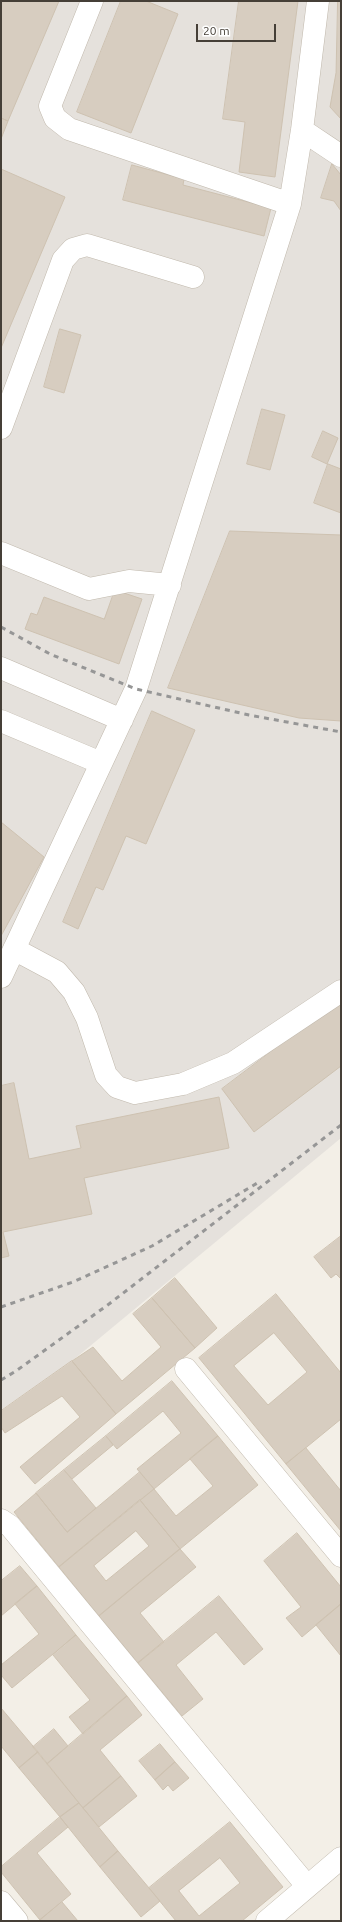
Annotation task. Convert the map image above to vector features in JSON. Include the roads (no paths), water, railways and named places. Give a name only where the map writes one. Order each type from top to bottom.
[{"type":"street","points":[[92,1],[50,106],[55,118],[69,129],[290,204]]},
{"type":"street","points":[[1,977],[136,688],[170,585],[290,204],[302,130],[318,1]]},
{"type":"street","points":[[302,130],[341,156]]},
{"type":"street","points":[[1,428],[63,260],[73,249],[87,245],[193,277]]},
{"type":"street","points":[[1,553],[89,589],[129,581],[170,585]]},
{"type":"street","points":[[1,668],[122,720]]},
{"type":"street","points":[[1,721],[101,763]]},
{"type":"street","points":[[14,949],[57,972],[74,992],[87,1018],[106,1075],[117,1087],[135,1092],[183,1084],[233,1063],[341,991]]},
{"type":"street","points":[[186,1369],[341,1556]]},
{"type":"street","points":[[1,1520],[10,1526],[307,1886]]},
{"type":"street","points":[[267,1921],[341,1858]]},
{"type":"street","points":[[1,1902],[17,1921]]},
{"type":"railway","points":[[1,627],[50,654],[136,689],[249,715],[341,732]]},
{"type":"railway","points":[[1,1380],[16,1371],[109,1304],[341,1125]]},
{"type":"railway","points":[[1,1307],[73,1282],[152,1246],[259,1182]]}]
